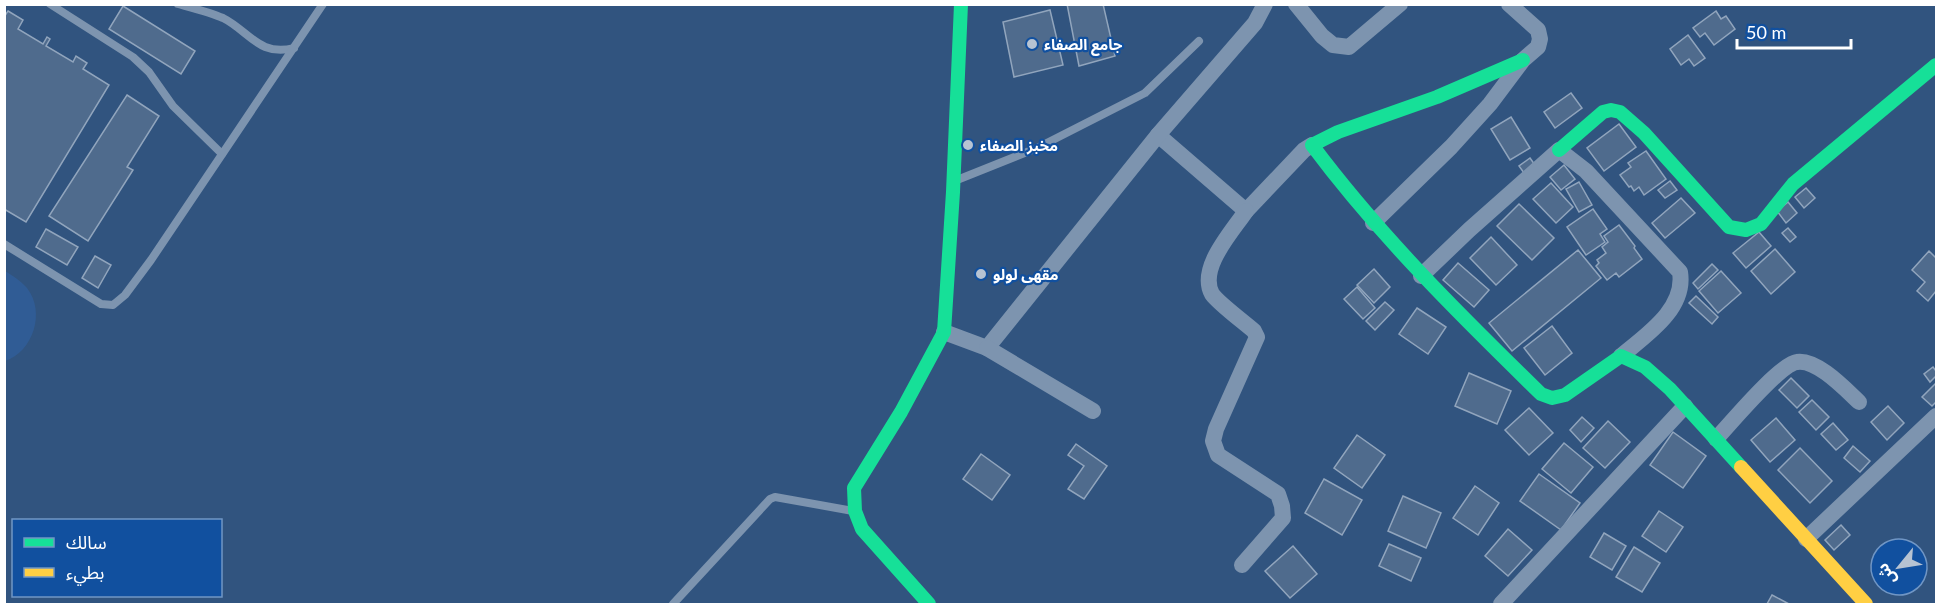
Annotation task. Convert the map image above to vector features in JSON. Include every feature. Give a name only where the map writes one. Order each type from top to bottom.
[{"type":"street","points":[[929,604],[862,529],[855,511],[854,488],[901,412],[944,332],[954,181],[961,4]]},
{"type":"street","points":[[987,348],[1158,135],[1255,23],[1266,4]]},
{"type":"street","points":[[1296,4],[1322,36],[1333,45],[1349,47],[1400,4]]},
{"type":"street","points":[[1242,566],[1283,518],[1282,506],[1278,494],[1218,455],[1213,441],[1215,429],[1257,337],[1254,331],[1213,294],[1208,278],[1212,263],[1246,212],[1304,150],[1325,136],[1487,77],[1522,60],[1538,47],[1540,39],[1538,30],[1509,4]]},
{"type":"street","points":[[1373,223],[1451,147],[1490,104],[1522,60]]},
{"type":"street","points":[[1421,276],[1469,230],[1603,112],[1611,110],[1620,112],[1644,133],[1729,227],[1746,231],[1761,224],[1793,184],[1936,65]]},
{"type":"street","points":[[1158,135],[1246,212]]},
{"type":"street","points":[[1312,145],[1373,223],[1421,276],[1541,394],[1552,398],[1565,395],[1621,356],[1667,314],[1682,284],[1680,272],[1586,171],[1559,150]]},
{"type":"street","points":[[944,332],[987,348],[1093,411]]},
{"type":"street","points":[[1621,356],[1645,368],[1670,389],[1866,604]]},
{"type":"street","points":[[1716,439],[1782,370],[1797,362],[1807,363],[1834,378],[1859,402]]},
{"type":"street","points":[[1501,604],[1685,406]]},
{"type":"street","points":[[1806,539],[1936,416]]},
{"type":"lane","points":[[50,4],[133,57],[149,72],[173,106],[222,154]]},
{"type":"lane","points":[[178,4],[225,19],[249,38],[268,48],[281,51],[294,48]]},
{"type":"lane","points":[[4,244],[101,304],[113,305],[125,295],[323,4]]},
{"type":"lane","points":[[954,181],[1037,148],[1145,93],[1199,40]]},
{"type":"lane","points":[[673,604],[775,497],[855,511]]},
{"type":"water","points":[[5,271],[27,288],[36,308],[36,319],[34,330],[23,349],[5,361]]},
{"type":"building","points":[[1067,4],[1103,4],[1115,56],[1079,66]]},
{"type":"building","points":[[123,6],[195,51],[181,74],[109,29]]},
{"type":"building","name":"جامع الصفاء","points":[[1050,10],[1063,65],[1014,77],[1003,22]]},
{"type":"building","points":[[8,11],[23,20],[18,29],[43,44],[47,37],[50,39],[46,46],[73,62],[76,56],[87,63],[83,69],[109,85],[26,222],[4,209],[4,17]]},
{"type":"building","points":[[1716,11],[1721,19],[1726,16],[1735,29],[1714,45],[1705,33],[1700,37],[1693,28]]},
{"type":"building","points":[[1688,35],[1705,58],[1694,66],[1689,59],[1681,65],[1670,49]]},
{"type":"building","points":[[1571,93],[1582,108],[1555,128],[1544,112]]},
{"type":"building","points":[[127,95],[159,116],[127,167],[133,170],[88,241],[49,216]]},
{"type":"building","points":[[1511,117],[1530,148],[1510,160],[1491,129]]},
{"type":"building","points":[[1619,124],[1636,147],[1604,171],[1587,148]]},
{"type":"building","points":[[1646,151],[1666,179],[1644,195],[1639,187],[1634,191],[1631,186],[1629,187],[1620,175],[1631,167],[1628,163]]},
{"type":"building","points":[[1530,158],[1535,165],[1524,173],[1519,166]]},
{"type":"building","points":[[1564,165],[1575,179],[1561,190],[1550,177]]},
{"type":"building","points":[[1670,181],[1677,190],[1665,198],[1658,190]]},
{"type":"building","points":[[1579,182],[1592,205],[1579,212],[1566,189]]},
{"type":"building","points":[[1551,183],[1573,207],[1556,223],[1533,199]]},
{"type":"building","points":[[1806,188],[1815,198],[1804,208],[1795,197]]},
{"type":"building","points":[[1681,198],[1695,213],[1665,238],[1652,223]]},
{"type":"building","points":[[1788,202],[1797,213],[1786,223],[1777,211]]},
{"type":"building","points":[[1519,204],[1554,238],[1532,260],[1497,226]]},
{"type":"building","points":[[1593,209],[1607,229],[1600,234],[1605,242],[1586,255],[1567,227]]},
{"type":"building","points":[[1619,225],[1642,259],[1619,277],[1616,273],[1607,280],[1596,266],[1599,263],[1597,260],[1606,253],[1602,247],[1608,242],[1604,236]]},
{"type":"building","points":[[1788,228],[1796,237],[1790,242],[1782,233]]},
{"type":"building","points":[[46,229],[78,247],[67,265],[36,247]]},
{"type":"building","points":[[1759,232],[1771,246],[1746,268],[1733,253]]},
{"type":"building","points":[[1491,237],[1517,265],[1496,285],[1470,258]]},
{"type":"building","points":[[1775,249],[1795,272],[1771,294],[1751,271]]},
{"type":"building","points":[[1578,250],[1601,278],[1512,351],[1489,323]]},
{"type":"building","points":[[1929,251],[1936,258],[1936,291],[1928,301],[1917,291],[1925,282],[1912,270]]},
{"type":"building","points":[[95,256],[111,265],[98,288],[82,278]]},
{"type":"building","points":[[1458,263],[1489,290],[1474,307],[1443,280]]},
{"type":"building","points":[[1712,264],[1718,270],[1698,289],[1693,283]]},
{"type":"building","points":[[1374,269],[1390,287],[1374,303],[1357,285]]},
{"type":"building","points":[[1721,271],[1741,293],[1718,313],[1699,291]]},
{"type":"building","points":[[1357,287],[1375,308],[1363,319],[1344,299]]},
{"type":"building","points":[[1696,296],[1718,317],[1712,324],[1689,303]]},
{"type":"building","points":[[1385,302],[1394,310],[1375,330],[1366,321]]},
{"type":"building","points":[[1417,308],[1446,327],[1428,354],[1399,334]]},
{"type":"building","points":[[1552,326],[1572,353],[1545,375],[1524,348]]},
{"type":"building","points":[[1933,367],[1936,376],[1930,382],[1924,374]]},
{"type":"building","points":[[1469,373],[1511,391],[1497,424],[1455,406]]},
{"type":"building","points":[[1791,378],[1809,396],[1797,408],[1779,390]]},
{"type":"building","points":[[1936,383],[1936,402],[1932,406],[1922,397]]},
{"type":"building","points":[[1812,400],[1829,417],[1816,430],[1799,412]]},
{"type":"building","points":[[1888,406],[1904,423],[1887,440],[1871,422]]},
{"type":"building","points":[[1529,408],[1553,433],[1529,455],[1505,430]]},
{"type":"building","points":[[1582,417],[1594,428],[1581,442],[1570,430]]},
{"type":"building","points":[[1776,418],[1795,440],[1770,462],[1751,440]]},
{"type":"building","points":[[1608,421],[1630,442],[1605,468],[1583,448]]},
{"type":"building","points":[[1833,423],[1848,440],[1836,450],[1821,434]]},
{"type":"building","points":[[1673,432],[1706,456],[1683,488],[1650,465]]},
{"type":"building","points":[[1357,435],[1385,455],[1362,488],[1334,468]]},
{"type":"building","points":[[1564,443],[1593,467],[1571,493],[1542,469]]},
{"type":"building","points":[[1076,444],[1107,466],[1084,499],[1068,489],[1084,466],[1068,455]]},
{"type":"building","points":[[1853,446],[1870,461],[1860,472],[1844,458]]},
{"type":"building","points":[[1800,448],[1832,481],[1810,503],[1778,470]]},
{"type":"building","points":[[981,454],[1010,475],[992,500],[963,479]]},
{"type":"building","points":[[1539,474],[1580,503],[1561,530],[1520,501]]},
{"type":"building","points":[[1324,479],[1362,500],[1342,535],[1305,513]]},
{"type":"building","points":[[1475,486],[1499,503],[1478,535],[1453,518]]},
{"type":"building","points":[[1403,496],[1441,513],[1426,548],[1388,531]]},
{"type":"building","points":[[1659,511],[1683,527],[1666,552],[1642,536]]},
{"type":"building","points":[[1841,525],[1850,535],[1834,550],[1825,540]]},
{"type":"building","points":[[1508,529],[1532,550],[1508,576],[1485,556]]},
{"type":"building","points":[[1604,533],[1626,546],[1612,570],[1590,557]]},
{"type":"building","points":[[1389,544],[1421,558],[1411,581],[1379,566]]},
{"type":"building","points":[[1293,546],[1317,574],[1290,598],[1265,571]]},
{"type":"building","points":[[1634,547],[1660,563],[1642,592],[1616,577]]},
{"type":"building","points":[[1772,595],[1789,604],[1767,604]]},
{"type":"traffic: fast","points":[[929,604],[862,529],[855,511],[854,488],[901,412],[944,332],[961,4]]},
{"type":"traffic: fast","points":[[1523,60],[1437,97],[1338,132],[1312,145],[1393,243],[1541,394],[1552,398],[1565,395],[1621,356],[1645,367],[1670,389],[1741,467]]},
{"type":"traffic: fast","points":[[1559,150],[1603,112],[1611,110],[1620,112],[1644,133],[1729,227],[1746,230],[1761,224],[1793,184],[1936,65]]},
{"type":"traffic: slow","points":[[1741,467],[1866,604]]},
{"type":"place","name":"جامع الصفاء","points":[[1032,44]]},
{"type":"place","name":"مخبز الصفاء","points":[[968,145]]},
{"type":"place","name":"مقهى لولو","points":[[981,274]]}]
